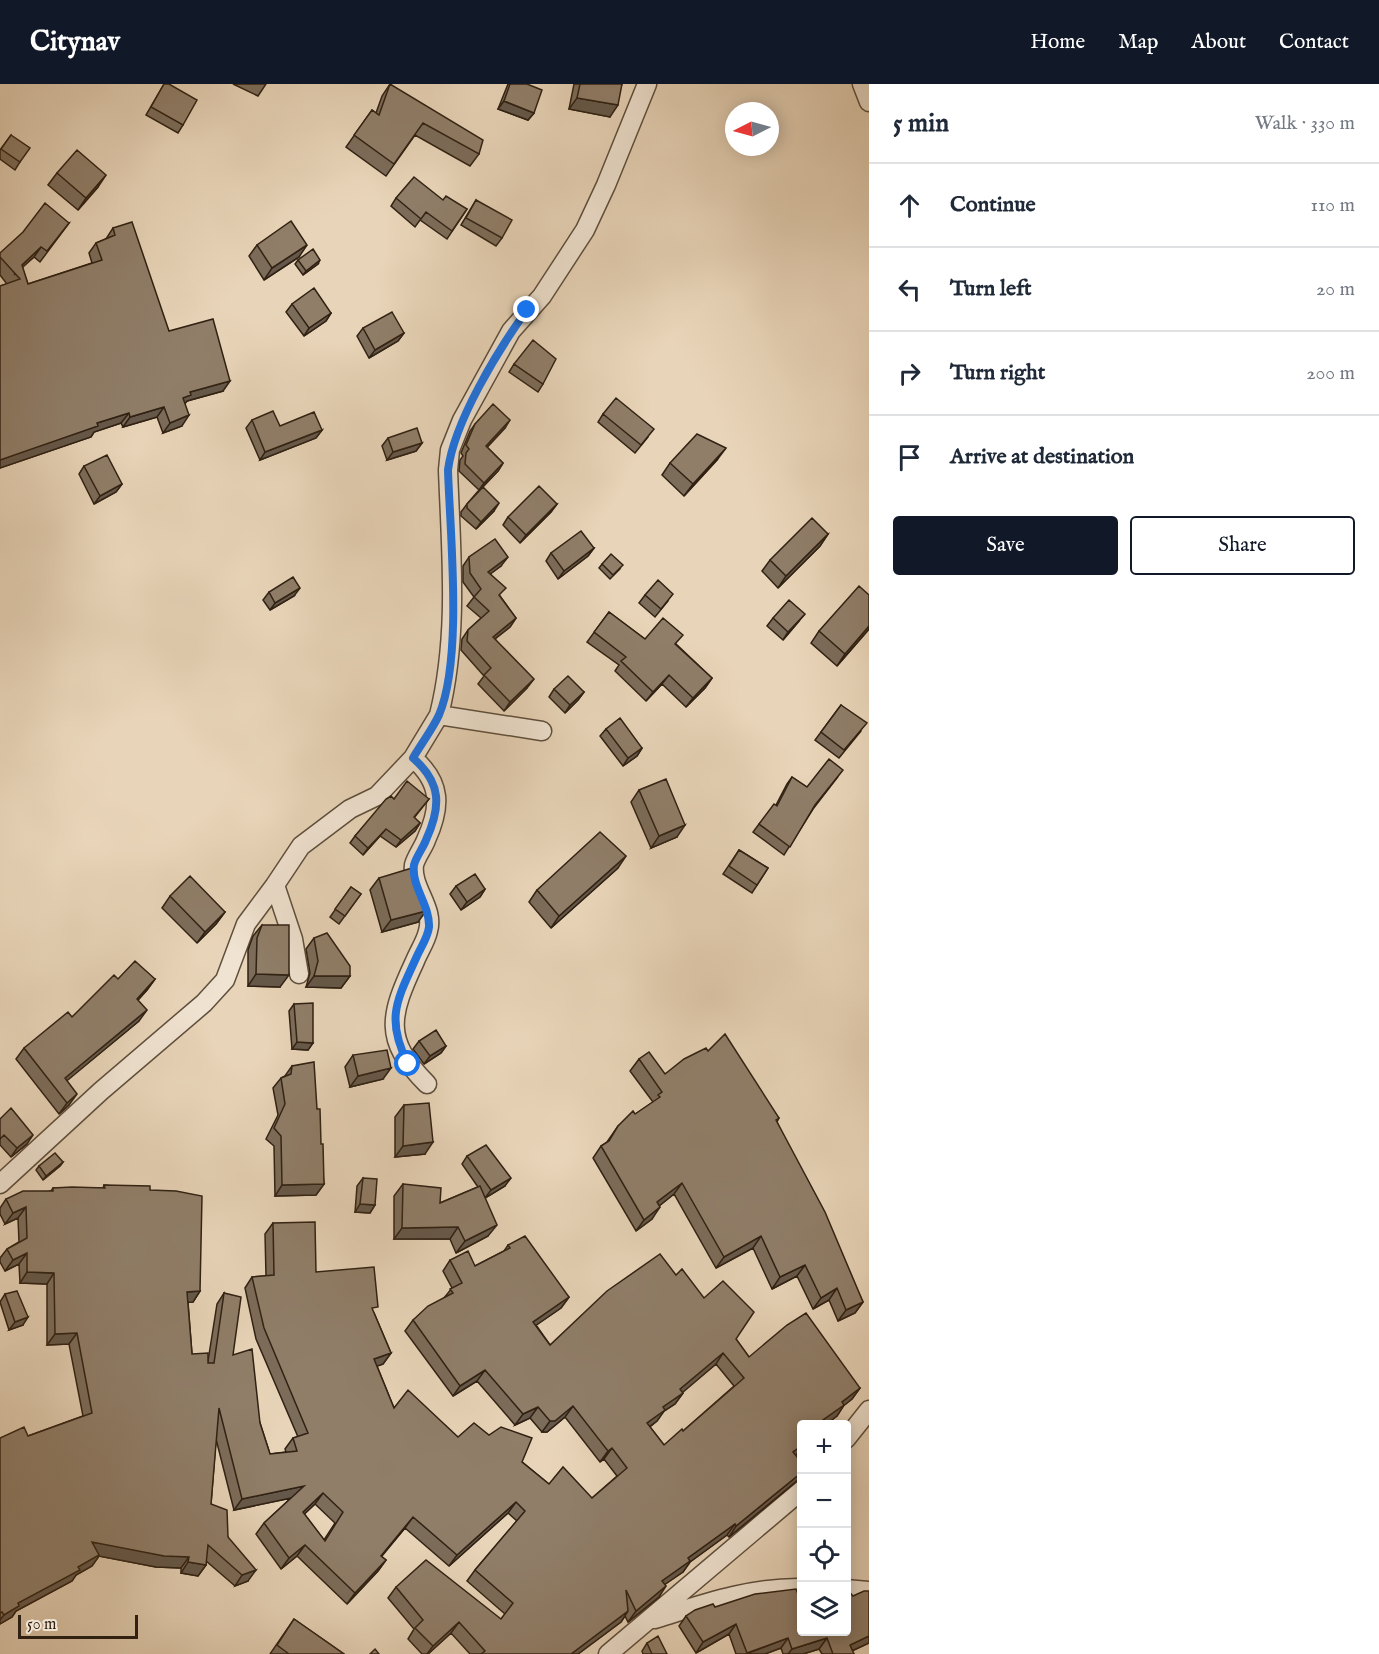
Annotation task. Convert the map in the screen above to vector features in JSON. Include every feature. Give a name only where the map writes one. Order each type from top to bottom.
[{"type":"street","points":[[0,1184],[100,1091],[204,1003],[225,980],[246,924],[301,846],[350,809],[377,796],[413,758],[439,715],[448,678],[452,636],[448,470],[450,450],[466,413],[511,332],[542,296],[585,230],[647,84]]},
{"type":"street","points":[[862,84],[869,102]]},
{"type":"street","points":[[439,715],[542,731]]},
{"type":"street","points":[[413,758],[425,769],[433,783],[437,805],[436,818],[414,864],[418,886],[429,915],[429,931],[398,1001],[393,1026],[408,1064],[427,1084]]},
{"type":"street","points":[[275,885],[293,939],[298,974]]},
{"type":"street","points":[[851,1432],[869,1410]]},
{"type":"street","points":[[608,1654],[797,1493]]},
{"type":"street","points":[[645,1622],[727,1597],[757,1591],[797,1588]]},
{"type":"street","points":[[851,1589],[869,1591]]},
{"type":"building","points":[[164,84],[169,84],[197,100],[183,125],[151,107]]},
{"type":"building","points":[[390,84],[483,140],[479,154],[423,123],[394,164],[354,135],[372,110],[379,115]]},
{"type":"building","points":[[510,84],[527,84],[542,90],[534,113],[504,101]]},
{"type":"building","points":[[580,84],[622,84],[618,105],[577,98]]},
{"type":"building","points":[[11,135],[30,148],[20,162],[1,149]]},
{"type":"building","points":[[77,150],[106,175],[86,198],[57,173]]},
{"type":"building","points":[[414,177],[443,200],[446,196],[467,209],[452,231],[426,212],[421,219],[396,198]]},
{"type":"building","points":[[476,200],[512,220],[502,238],[466,218]]},
{"type":"building","points":[[45,203],[69,223],[47,251],[41,247],[22,265],[28,284],[102,260],[96,243],[115,235],[113,228],[132,222],[169,331],[213,319],[230,381],[190,392],[191,395],[183,398],[189,415],[170,423],[164,407],[130,417],[129,413],[0,460],[0,286],[20,279],[0,257],[0,253],[23,232]]},
{"type":"building","points":[[291,221],[307,245],[272,268],[257,245]]},
{"type":"building","points":[[313,249],[320,260],[306,271],[298,260]]},
{"type":"building","points":[[314,288],[331,313],[309,328],[292,304]]},
{"type":"building","points":[[392,312],[404,333],[375,350],[363,328]]},
{"type":"building","points":[[533,340],[556,359],[543,384],[514,364]]},
{"type":"building","points":[[616,398],[654,429],[641,445],[603,414]]},
{"type":"building","points":[[493,404],[510,420],[486,446],[503,463],[484,483],[465,464],[466,453],[469,449],[466,445],[475,424]]},
{"type":"building","points":[[273,411],[280,426],[314,412],[322,430],[265,452],[252,420]]},
{"type":"building","points":[[417,428],[422,443],[393,452],[388,438]]},
{"type":"building","points":[[697,434],[726,448],[693,484],[670,463]]},
{"type":"building","points":[[107,455],[122,484],[100,496],[84,466]]},
{"type":"building","points":[[539,486],[557,504],[526,535],[508,517]]},
{"type":"building","points":[[483,487],[499,503],[481,522],[467,508],[467,504]]},
{"type":"building","points":[[812,518],[828,534],[786,576],[770,560]]},
{"type":"building","points":[[581,531],[594,548],[564,571],[551,553]]},
{"type":"building","points":[[495,539],[508,557],[488,572],[506,588],[499,595],[516,618],[493,637],[534,679],[510,702],[484,675],[491,668],[467,641],[468,630],[489,611],[474,597],[481,589],[470,573],[469,557]]},
{"type":"building","points":[[611,554],[623,565],[613,575],[602,564]]},
{"type":"building","points":[[293,577],[300,588],[275,603],[269,592]]},
{"type":"building","points":[[658,580],[673,594],[661,609],[645,595]]},
{"type":"building","points":[[859,586],[869,595],[869,626],[845,654],[819,631]]},
{"type":"building","points":[[789,600],[805,614],[788,632],[773,618]]},
{"type":"building","points":[[609,612],[645,639],[663,618],[683,635],[675,644],[712,678],[693,698],[669,675],[653,692],[621,661],[626,657],[594,632]]},
{"type":"building","points":[[568,676],[584,692],[570,705],[554,689]]},
{"type":"building","points":[[841,705],[867,723],[844,750],[821,732]]},
{"type":"building","points":[[620,718],[642,748],[628,758],[606,729]]},
{"type":"building","points":[[829,759],[843,770],[815,805],[790,847],[759,824],[774,804],[777,806],[792,777],[807,787]]},
{"type":"building","points":[[666,779],[685,825],[659,836],[639,790]]},
{"type":"building","points":[[407,781],[429,799],[414,817],[420,823],[401,840],[386,829],[368,848],[355,836],[386,799],[391,796],[394,799]]},
{"type":"building","points":[[600,832],[626,856],[559,916],[537,890]]},
{"type":"building","points":[[739,850],[768,868],[757,885],[729,866]]},
{"type":"building","points":[[412,868],[426,911],[391,920],[379,878]]},
{"type":"building","points":[[475,874],[485,889],[467,902],[456,886]]},
{"type":"building","points":[[190,876],[225,912],[205,932],[170,896]]},
{"type":"building","points":[[351,887],[361,894],[345,916],[335,909]]},
{"type":"building","points":[[262,925],[289,925],[289,975],[256,974],[257,938]]},
{"type":"building","points":[[327,933],[350,966],[350,976],[314,976],[318,961],[314,938]]},
{"type":"building","points":[[135,961],[155,979],[137,999],[147,1010],[65,1078],[77,1094],[67,1103],[24,1048],[68,1012],[72,1017],[114,975],[118,979]]},
{"type":"building","points":[[313,1003],[313,1043],[297,1042],[294,1004]]},
{"type":"building","points":[[436,1030],[446,1046],[430,1056],[419,1041]]},
{"type":"building","points":[[725,1034],[779,1118],[776,1120],[825,1212],[863,1302],[846,1310],[837,1288],[821,1298],[805,1265],[780,1277],[761,1236],[724,1257],[682,1183],[657,1202],[660,1207],[644,1220],[601,1146],[609,1141],[618,1126],[633,1111],[635,1114],[660,1097],[658,1095],[662,1092],[639,1059],[649,1052],[665,1074],[684,1059],[706,1048],[708,1051]]},
{"type":"building","points":[[387,1050],[391,1068],[358,1076],[353,1055]]},
{"type":"building","points":[[314,1062],[317,1109],[320,1109],[321,1144],[323,1144],[324,1184],[282,1185],[281,1136],[274,1128],[285,1104],[281,1078],[291,1074],[292,1066]]},
{"type":"building","points":[[429,1103],[433,1142],[403,1146],[404,1105]]},
{"type":"building","points":[[11,1108],[33,1135],[17,1148],[4,1135],[0,1139],[0,1119]]},
{"type":"building","points":[[486,1145],[511,1178],[491,1190],[467,1156]]},
{"type":"building","points":[[55,1153],[63,1162],[46,1176],[39,1166]]},
{"type":"building","points":[[363,1178],[377,1179],[375,1205],[360,1204]]},
{"type":"building","points":[[403,1184],[441,1188],[440,1203],[480,1186],[497,1225],[465,1241],[458,1227],[402,1228]]},
{"type":"building","points":[[150,1186],[150,1190],[176,1191],[202,1196],[200,1291],[187,1292],[192,1354],[208,1353],[208,1363],[214,1363],[224,1293],[241,1297],[233,1355],[252,1349],[260,1423],[270,1454],[297,1451],[293,1438],[308,1433],[264,1328],[252,1277],[274,1275],[273,1223],[315,1222],[316,1272],[374,1267],[378,1307],[372,1308],[391,1353],[374,1359],[394,1408],[408,1390],[458,1437],[474,1423],[489,1435],[501,1427],[532,1438],[522,1462],[549,1484],[563,1467],[592,1498],[627,1468],[612,1448],[608,1451],[573,1406],[555,1421],[550,1421],[538,1407],[523,1414],[485,1370],[460,1386],[413,1320],[428,1306],[453,1293],[450,1289],[462,1283],[450,1260],[468,1251],[475,1266],[510,1248],[508,1245],[525,1236],[569,1297],[533,1322],[550,1345],[607,1291],[660,1254],[676,1275],[682,1269],[704,1298],[723,1281],[754,1312],[736,1339],[749,1357],[787,1325],[806,1313],[860,1388],[842,1402],[844,1405],[823,1420],[797,1420],[797,1449],[793,1452],[797,1457],[797,1476],[736,1526],[735,1524],[688,1558],[690,1561],[662,1581],[666,1586],[636,1611],[626,1590],[628,1611],[571,1654],[481,1654],[485,1651],[459,1622],[433,1646],[415,1628],[423,1620],[396,1587],[426,1560],[501,1619],[513,1603],[475,1570],[525,1511],[516,1502],[457,1555],[413,1517],[381,1556],[386,1560],[355,1593],[305,1545],[289,1558],[264,1523],[304,1486],[242,1499],[219,1408],[211,1504],[227,1510],[228,1537],[256,1570],[242,1575],[208,1545],[206,1565],[188,1562],[189,1557],[164,1556],[92,1542],[99,1555],[78,1567],[80,1570],[18,1603],[19,1606],[4,1615],[0,1613],[0,1438],[24,1427],[28,1436],[92,1413],[77,1333],[55,1334],[54,1273],[27,1272],[27,1253],[13,1260],[7,1249],[27,1238],[26,1207],[13,1213],[6,1199],[23,1191],[53,1191],[53,1188]],"holes":[[[723,1353],[744,1378],[664,1445],[647,1423],[665,1410],[663,1407],[683,1393],[680,1389]],[[323,1493],[343,1512],[325,1541],[303,1512]]]},
{"type":"building","points":[[17,1291],[28,1317],[15,1322],[5,1294]]},
{"type":"building","points":[[796,1589],[797,1636],[851,1636],[851,1594],[853,1596],[869,1591],[869,1636],[850,1645],[854,1654],[833,1654],[827,1638],[792,1649],[788,1638],[747,1653],[736,1624],[703,1642],[686,1616],[695,1610],[713,1604],[715,1607],[755,1594]]},
{"type":"building","points":[[294,1619],[344,1654],[289,1654],[277,1645]]},
{"type":"building","points":[[658,1636],[667,1654],[652,1654],[647,1643]]},
{"type":"route","points":[[408,1064],[399,1048],[393,1026],[398,1001],[429,931],[429,915],[415,876],[414,864],[436,818],[436,794],[425,769],[413,758],[439,715],[448,678],[452,636],[448,470],[450,450],[474,398],[511,332],[527,310]]}]
